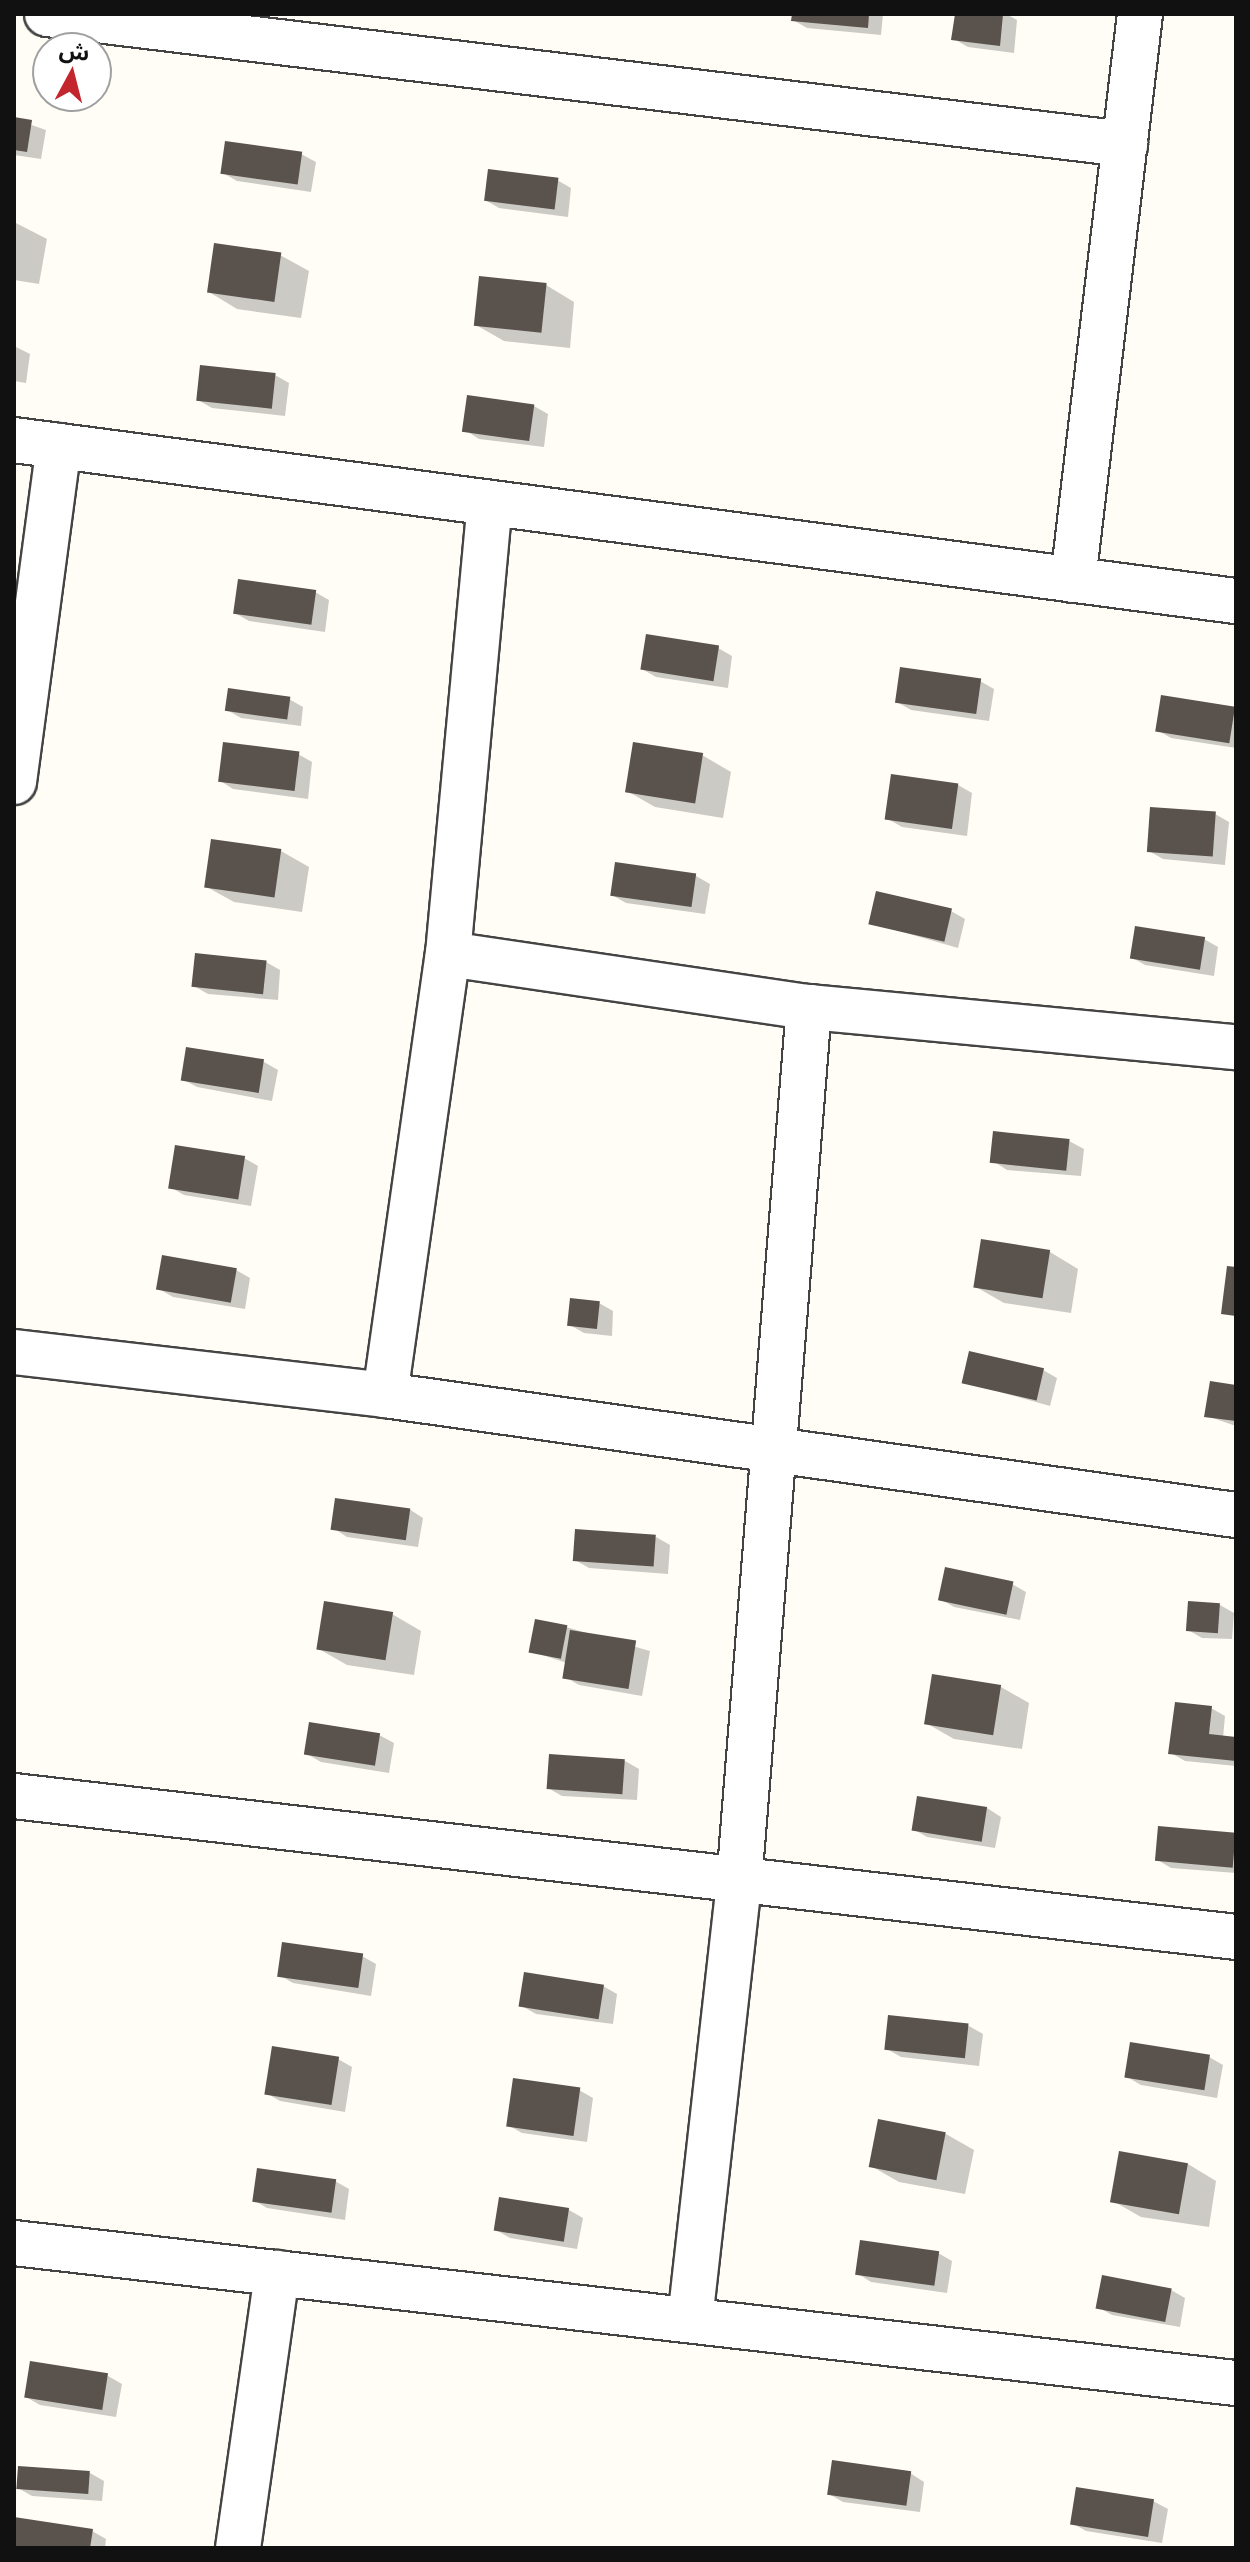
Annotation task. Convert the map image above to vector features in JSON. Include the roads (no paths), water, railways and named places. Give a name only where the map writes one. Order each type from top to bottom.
[{"type":"street","points":[[47,14],[112,18],[1125,144]]},
{"type":"street","points":[[1073,580],[1140,14]]},
{"type":"street","points":[[14,440],[1236,601]]},
{"type":"street","points":[[14,782],[59,446]]},
{"type":"street","points":[[385,1395],[448,954],[490,503]]},
{"type":"street","points":[[448,954],[809,1007],[1236,1047]]},
{"type":"street","points":[[690,2320],[739,1883],[809,1007]]},
{"type":"street","points":[[14,1352],[385,1395],[1236,1515]]},
{"type":"street","points":[[14,1796],[739,1883],[1236,1937]]},
{"type":"street","points":[[14,2243],[1236,2383]]},
{"type":"street","points":[[238,2548],[277,2273]]}]
